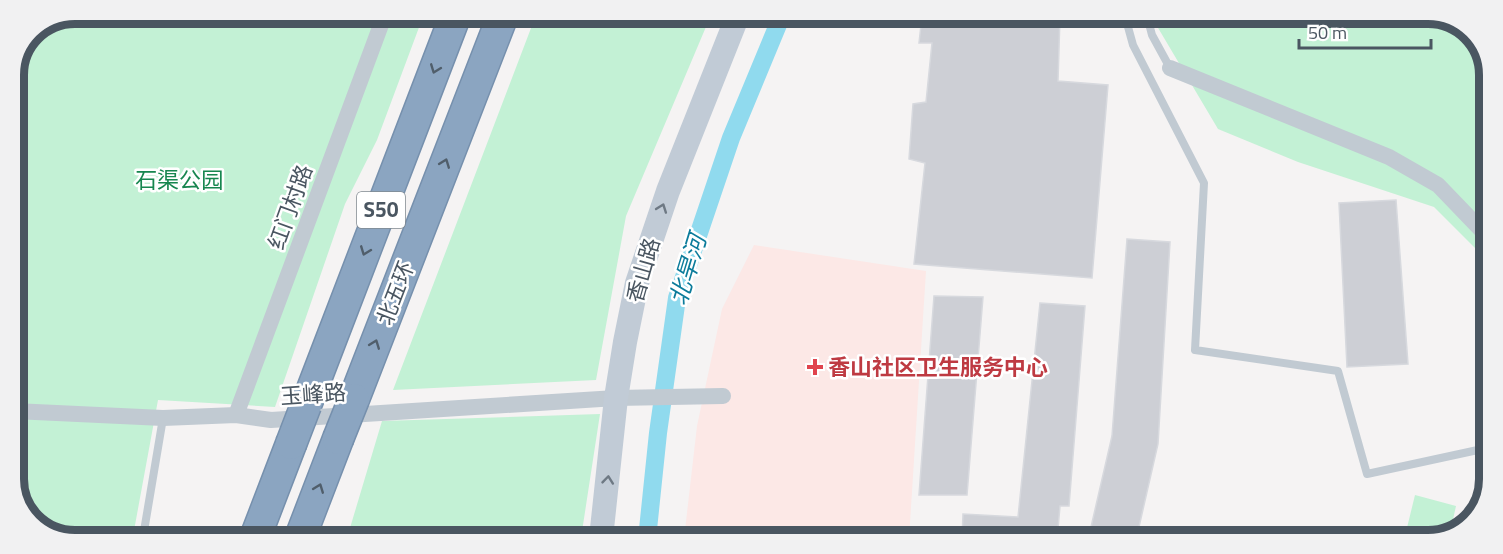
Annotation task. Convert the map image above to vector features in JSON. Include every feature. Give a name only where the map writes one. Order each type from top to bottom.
[{"type":"highway","name":"北五环","points":[[258,530],[452,24]]},
{"type":"highway","name":"北五环","points":[[303,530],[499,24]]},
{"type":"street","name":"红门村路","points":[[236,415],[381,24]]},
{"type":"street","name":"香山路","points":[[602,530],[616,398],[637,283],[668,191],[734,24]]},
{"type":"street","points":[[1170,68],[1389,157],[1438,185],[1479,228]]},
{"type":"street","name":"玉峰路","points":[[24,411],[163,418],[236,415],[271,420],[616,398],[723,396]]},
{"type":"lane","points":[[1127,24],[1133,45],[1204,183],[1195,350],[1338,370],[1367,474],[1479,450]]},
{"type":"lane","points":[[1149,24],[1152,35],[1170,68]]},
{"type":"lane","points":[[144,530],[163,418]]},
{"type":"shaded area","name":"香山社区卫生服务中心","points":[[754,245],[926,271],[910,530],[685,530],[697,426],[722,309]]},
{"type":"green space","name":"石渠公园","points":[[75,24],[420,24],[377,140],[345,204],[275,407],[158,400],[134,530],[68,530],[49,523],[34,510],[28,499],[24,483],[24,75],[28,55],[33,46],[46,33],[55,28]]},
{"type":"green space","points":[[533,24],[707,24],[626,216],[596,380],[393,390]]},
{"type":"green space","points":[[1156,24],[1435,24],[1454,31],[1469,44],[1475,55],[1479,71],[1479,252],[1434,207],[1298,162],[1218,129]]},
{"type":"green space","points":[[600,414],[582,530],[349,530],[382,421]]},
{"type":"green space","points":[[1415,495],[1456,506],[1452,524],[1435,530],[1406,530]]},
{"type":"building","points":[[921,24],[1060,24],[1058,81],[1108,85],[1092,278],[914,264],[925,163],[909,159],[913,104],[926,102],[932,43],[919,43]]},
{"type":"building","points":[[1396,200],[1408,364],[1347,367],[1339,203]]},
{"type":"building","points":[[1127,239],[1170,242],[1158,444],[1138,530],[1090,530],[1112,436]]},
{"type":"building","points":[[934,296],[983,297],[967,495],[919,495]]},
{"type":"building","points":[[1040,303],[1085,306],[1069,506],[1060,506],[1058,530],[962,530],[963,514],[1018,517]]},
{"type":"waterway","name":"北旱河","points":[[648,530],[658,433],[677,298],[731,138],[778,24]]},
{"type":"place","name":"香山社区卫生服务中心","points":[[815,367]]}]
